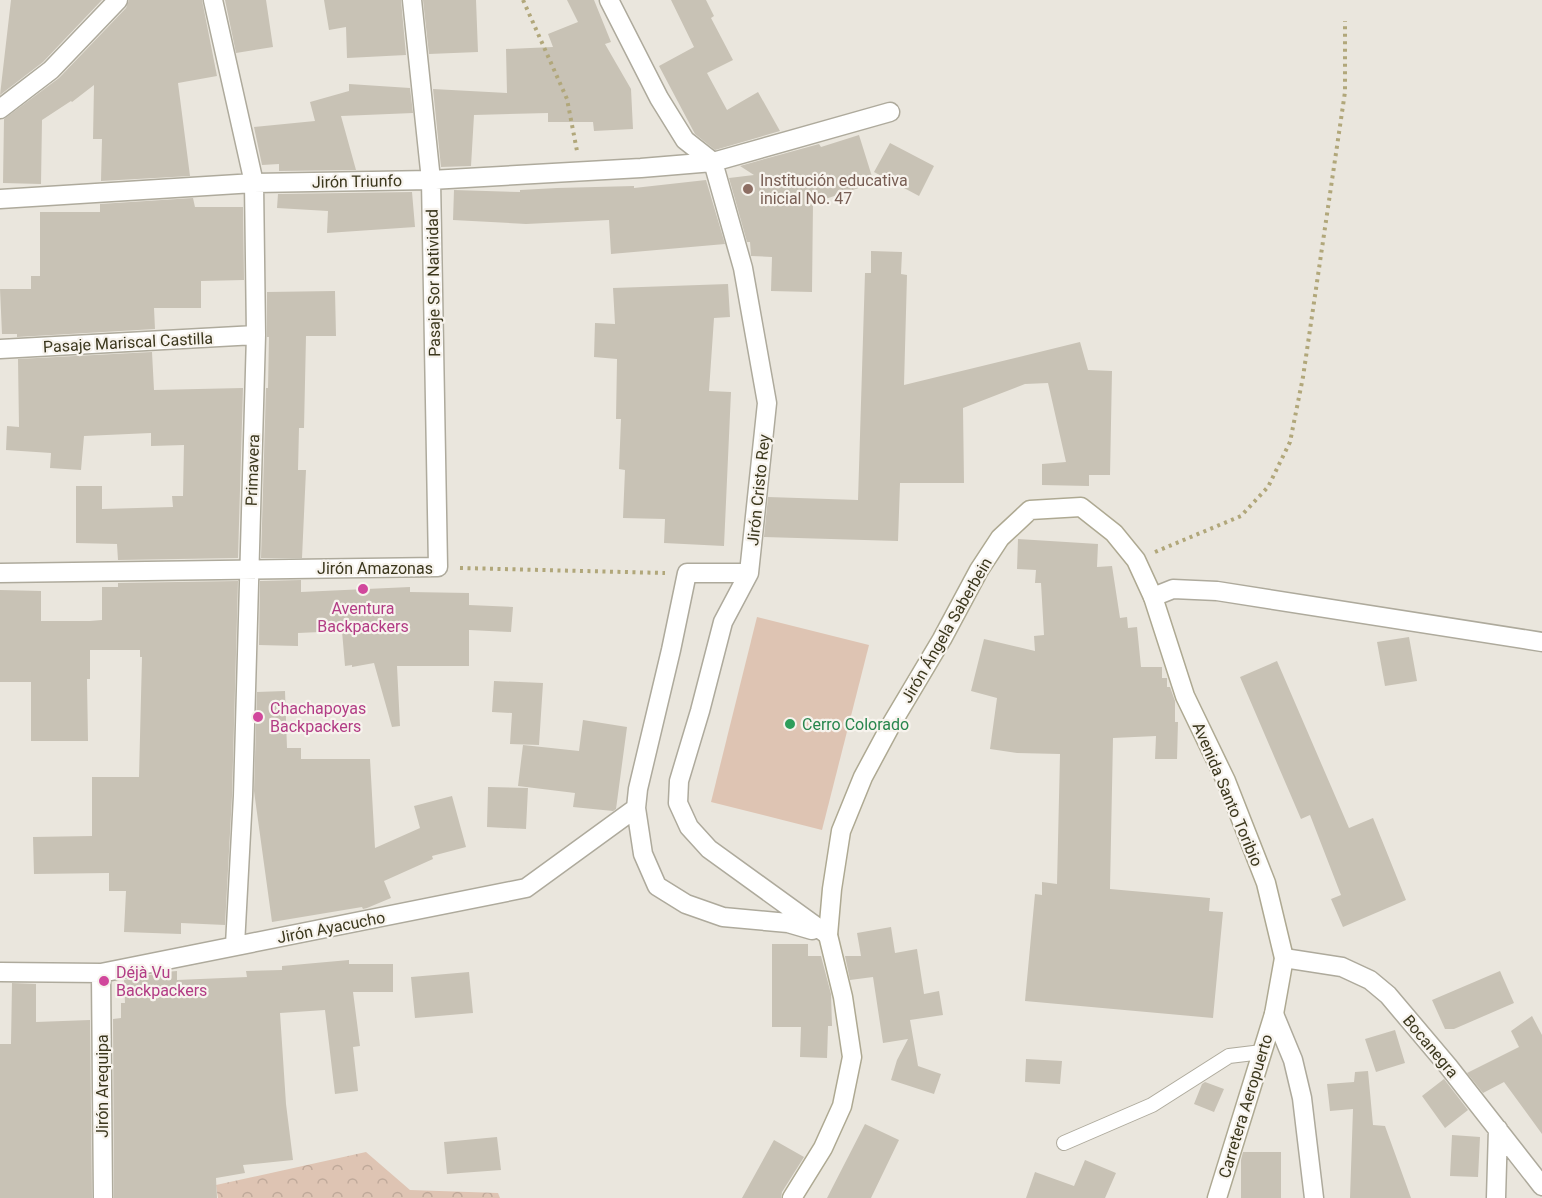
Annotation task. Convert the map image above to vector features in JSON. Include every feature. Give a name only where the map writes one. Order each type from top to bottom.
[{"type":"street","points":[[0,109],[51,70],[118,0]]},
{"type":"street","name":"Primavera","points":[[213,0],[254,183],[256,335],[243,796],[235,945]]},
{"type":"street","name":"Pasaje Sor Natividad","points":[[412,0],[431,180],[438,567]]},
{"type":"street","points":[[609,0],[659,98],[685,140],[713,162]]},
{"type":"street","name":"Jirón Triunfo","points":[[0,199],[254,183],[431,180],[713,162],[890,112]]},
{"type":"street","name":"Jirón Cristo Rey","points":[[713,162],[743,267],[767,403],[749,573],[723,622],[679,782],[678,803],[689,827],[709,849],[828,935]]},
{"type":"street","name":"Pasaje Mariscal Castilla","points":[[0,349],[256,335]]},
{"type":"street","name":"Avenida Santo Toribio","points":[[1000,538],[1030,510],[1081,507],[1114,533],[1136,560],[1153,597],[1185,696],[1226,781],[1266,883],[1284,958],[1274,1014]]},
{"type":"street","name":"Jirón Ángela Saberbein","points":[[792,1198],[823,1148],[842,1106],[852,1057],[843,997],[828,935],[841,831],[863,777],[892,723],[942,639],[979,570],[1000,538]]},
{"type":"street","name":"Jirón Amazonas","points":[[0,573],[438,567]]},
{"type":"street","points":[[749,573],[687,573],[638,789],[636,808],[643,854],[657,886],[686,904],[723,917],[788,923],[828,935]]},
{"type":"street","points":[[1153,597],[1173,589],[1217,591],[1542,642]]},
{"type":"street","name":"Jirón Ayacucho","points":[[0,972],[101,973],[526,888],[636,808]]},
{"type":"street","name":"Bocanegra","points":[[1284,958],[1342,967],[1370,980],[1379,987],[1448,1066],[1542,1186]]},
{"type":"street","name":"Jirón Arequipa","points":[[101,973],[103,1198]]},
{"type":"street","points":[[1274,1014],[1293,1060],[1302,1098],[1314,1198]]},
{"type":"street","name":"Carretera Aeropuerto","points":[[1217,1198],[1274,1014]]},
{"type":"street","points":[[1496,1198],[1498,1129]]},
{"type":"lane","points":[[1064,1143],[1152,1106],[1229,1056],[1262,1052]]},
{"type":"path","points":[[524,0],[567,99],[581,171]]},
{"type":"path","points":[[1136,560],[1241,516],[1268,487],[1290,442],[1303,377],[1345,92],[1345,21]]},
{"type":"path","name":"Jirón Amazonas","points":[[438,567],[687,573]]},
{"type":"green space","name":"Cerro Colorado","points":[[757,617],[869,645],[822,830],[711,802]]},
{"type":"green space","points":[[366,1152],[410,1190],[498,1193],[500,1198],[218,1198],[216,1185]]},
{"type":"building","points":[[11,0],[102,0],[43,62],[0,95]]},
{"type":"building","points":[[129,0],[202,0],[217,76],[178,83],[190,176],[101,181],[102,139],[93,139],[94,85],[72,102],[42,120],[41,184],[3,183],[4,119],[59,78],[126,8]]},
{"type":"building","points":[[225,0],[266,0],[273,47],[236,53]]},
{"type":"building","points":[[324,0],[401,0],[406,55],[347,58],[346,27],[329,30]]},
{"type":"building","points":[[423,0],[476,0],[478,52],[429,54]]},
{"type":"building","points":[[567,0],[594,0],[611,42],[605,44],[631,89],[633,129],[594,131],[593,122],[548,122],[548,113],[474,115],[471,166],[441,167],[433,89],[507,93],[506,49],[553,47],[548,34],[578,22]]},
{"type":"building","points":[[671,0],[706,0],[714,16],[711,18],[733,60],[707,73],[727,110],[758,92],[780,131],[715,150],[695,134],[659,66],[694,47]]},
{"type":"building","points":[[349,84],[410,88],[413,113],[341,116],[356,170],[279,171],[279,164],[262,165],[254,127],[315,121],[310,102],[349,91]]},
{"type":"building","points":[[859,135],[874,183],[813,203],[812,292],[771,291],[772,257],[751,256],[750,242],[747,242],[729,178],[754,175],[740,166],[819,144],[821,147]]},
{"type":"building","points":[[890,143],[934,166],[919,196],[874,172]]},
{"type":"building","points":[[706,180],[725,244],[611,254],[609,220],[526,224],[453,220],[454,190],[520,192],[520,190],[557,188],[634,186],[634,188]]},
{"type":"building","points":[[412,192],[415,227],[327,233],[328,211],[277,208],[278,194]]},
{"type":"building","points":[[193,198],[195,207],[243,207],[244,280],[201,281],[201,308],[154,308],[155,329],[17,337],[17,334],[2,334],[0,289],[31,289],[31,276],[40,276],[40,212],[100,212],[100,204]]},
{"type":"building","points":[[871,251],[902,252],[901,274],[907,275],[904,385],[1080,342],[1088,370],[1112,371],[1110,475],[1089,475],[1089,486],[1042,485],[1042,464],[1066,462],[1048,383],[1025,384],[963,408],[964,483],[900,483],[898,541],[764,537],[768,497],[858,500],[865,273],[871,273]]},
{"type":"building","points":[[728,284],[730,317],[714,318],[709,391],[731,392],[724,546],[664,543],[665,519],[623,518],[625,470],[619,469],[621,419],[616,419],[617,359],[594,357],[595,323],[615,324],[613,288]]},
{"type":"building","points":[[335,291],[336,336],[306,336],[304,428],[299,428],[298,470],[306,470],[302,558],[261,558],[266,388],[268,388],[267,292]]},
{"type":"building","points":[[152,352],[154,390],[243,388],[238,558],[118,560],[117,544],[76,543],[76,486],[102,486],[102,509],[173,507],[172,496],[183,496],[184,445],[151,446],[151,433],[84,436],[81,470],[50,468],[51,453],[6,450],[7,426],[19,427],[18,359]]},
{"type":"building","points":[[1018,539],[1098,544],[1097,567],[1112,566],[1120,618],[1127,617],[1128,628],[1137,627],[1141,667],[1162,667],[1162,678],[1167,678],[1167,687],[1170,687],[1175,701],[1175,722],[1178,722],[1177,759],[1155,759],[1156,736],[1113,738],[1110,889],[1210,898],[1209,911],[1223,912],[1213,1018],[1025,1001],[1035,894],[1042,895],[1042,882],[1057,884],[1060,754],[1017,753],[990,749],[997,698],[971,691],[984,639],[1035,651],[1034,636],[1044,635],[1041,583],[1035,583],[1036,570],[1017,569]]},
{"type":"building","points":[[301,580],[301,592],[410,587],[410,592],[469,593],[469,605],[513,607],[511,632],[469,630],[469,666],[397,666],[400,726],[392,727],[374,663],[345,666],[342,631],[298,633],[298,646],[259,645],[260,581]]},
{"type":"building","points":[[238,581],[232,796],[225,925],[181,923],[181,934],[124,932],[126,891],[109,891],[109,873],[34,874],[33,837],[92,836],[92,777],[139,777],[142,657],[140,657],[140,650],[90,650],[90,679],[87,679],[88,741],[31,741],[31,682],[0,682],[0,590],[41,591],[41,621],[90,621],[102,620],[102,587],[118,587],[118,583]]},
{"type":"building","points":[[1409,637],[1417,681],[1385,686],[1377,642]]},
{"type":"building","points":[[1277,661],[1349,828],[1373,818],[1406,900],[1343,927],[1331,899],[1341,895],[1310,815],[1301,819],[1240,677]]},
{"type":"building","points":[[494,681],[543,683],[539,745],[510,744],[512,713],[492,712]]},
{"type":"building","points":[[285,691],[287,748],[301,748],[301,759],[370,759],[375,848],[420,828],[414,806],[452,796],[466,847],[432,856],[433,859],[384,881],[391,898],[367,908],[272,922],[254,791],[257,692]]},
{"type":"building","points":[[583,720],[627,727],[616,809],[613,811],[573,807],[575,793],[518,786],[523,745],[579,751]]},
{"type":"building","points":[[488,787],[528,788],[526,829],[487,827]]},
{"type":"building","points":[[891,927],[895,953],[917,949],[924,994],[939,991],[943,1015],[910,1020],[918,1066],[941,1074],[934,1094],[891,1080],[897,1060],[908,1039],[883,1043],[873,977],[850,980],[845,956],[861,956],[857,933]]},
{"type":"building","points":[[772,944],[808,944],[808,956],[821,956],[831,994],[832,1026],[828,1026],[827,1058],[800,1057],[801,1027],[772,1027]]},
{"type":"building","points":[[349,960],[349,964],[393,964],[393,992],[353,992],[360,1046],[353,1047],[358,1091],[335,1094],[325,1010],[280,1013],[286,1104],[293,1160],[243,1165],[245,1173],[216,1178],[217,1198],[114,1198],[113,1019],[121,1018],[121,1003],[125,1003],[124,980],[177,971],[177,980],[247,977],[246,971],[282,970],[282,966]]},
{"type":"building","points":[[1500,971],[1514,1003],[1454,1029],[1445,1029],[1432,1000]]},
{"type":"building","points":[[469,972],[473,1013],[415,1018],[411,977]]},
{"type":"building","points":[[12,983],[36,984],[36,1022],[90,1020],[92,1198],[0,1198],[0,1044],[11,1044]]},
{"type":"building","points":[[1532,1016],[1542,1035],[1542,1134],[1504,1082],[1483,1093],[1467,1073],[1519,1047],[1511,1031]]},
{"type":"building","points":[[1395,1030],[1405,1063],[1376,1072],[1365,1039]]},
{"type":"building","points":[[1026,1059],[1062,1061],[1060,1084],[1025,1082]]},
{"type":"building","points":[[1368,1071],[1373,1125],[1385,1126],[1411,1198],[1350,1198],[1353,1109],[1330,1111],[1327,1084],[1354,1082],[1355,1072]]},
{"type":"building","points":[[1444,1079],[1468,1110],[1445,1128],[1422,1096]]},
{"type":"building","points":[[1205,1082],[1224,1089],[1214,1112],[1194,1104]]},
{"type":"building","points":[[865,1124],[899,1140],[871,1198],[827,1198]]},
{"type":"building","points":[[1452,1135],[1480,1137],[1478,1177],[1450,1176]]},
{"type":"building","points":[[497,1137],[501,1170],[447,1174],[444,1142]]},
{"type":"building","points":[[774,1140],[804,1157],[782,1192],[781,1198],[742,1198]]},
{"type":"building","points":[[1243,1152],[1281,1152],[1281,1198],[1241,1198]]},
{"type":"building","points":[[1085,1160],[1116,1173],[1105,1198],[1026,1198],[1035,1172],[1074,1186]]},
{"type":"place","name":"Institución educativa inicial No. 47","points":[[748,189]]},
{"type":"place","name":"Aventura Backpackers","points":[[363,589]]},
{"type":"place","name":"Chachapoyas Backpackers","points":[[258,717]]},
{"type":"place","name":"Cerro Colorado","points":[[790,724]]},
{"type":"place","name":"Déjà Vu Backpackers","points":[[104,981]]}]
